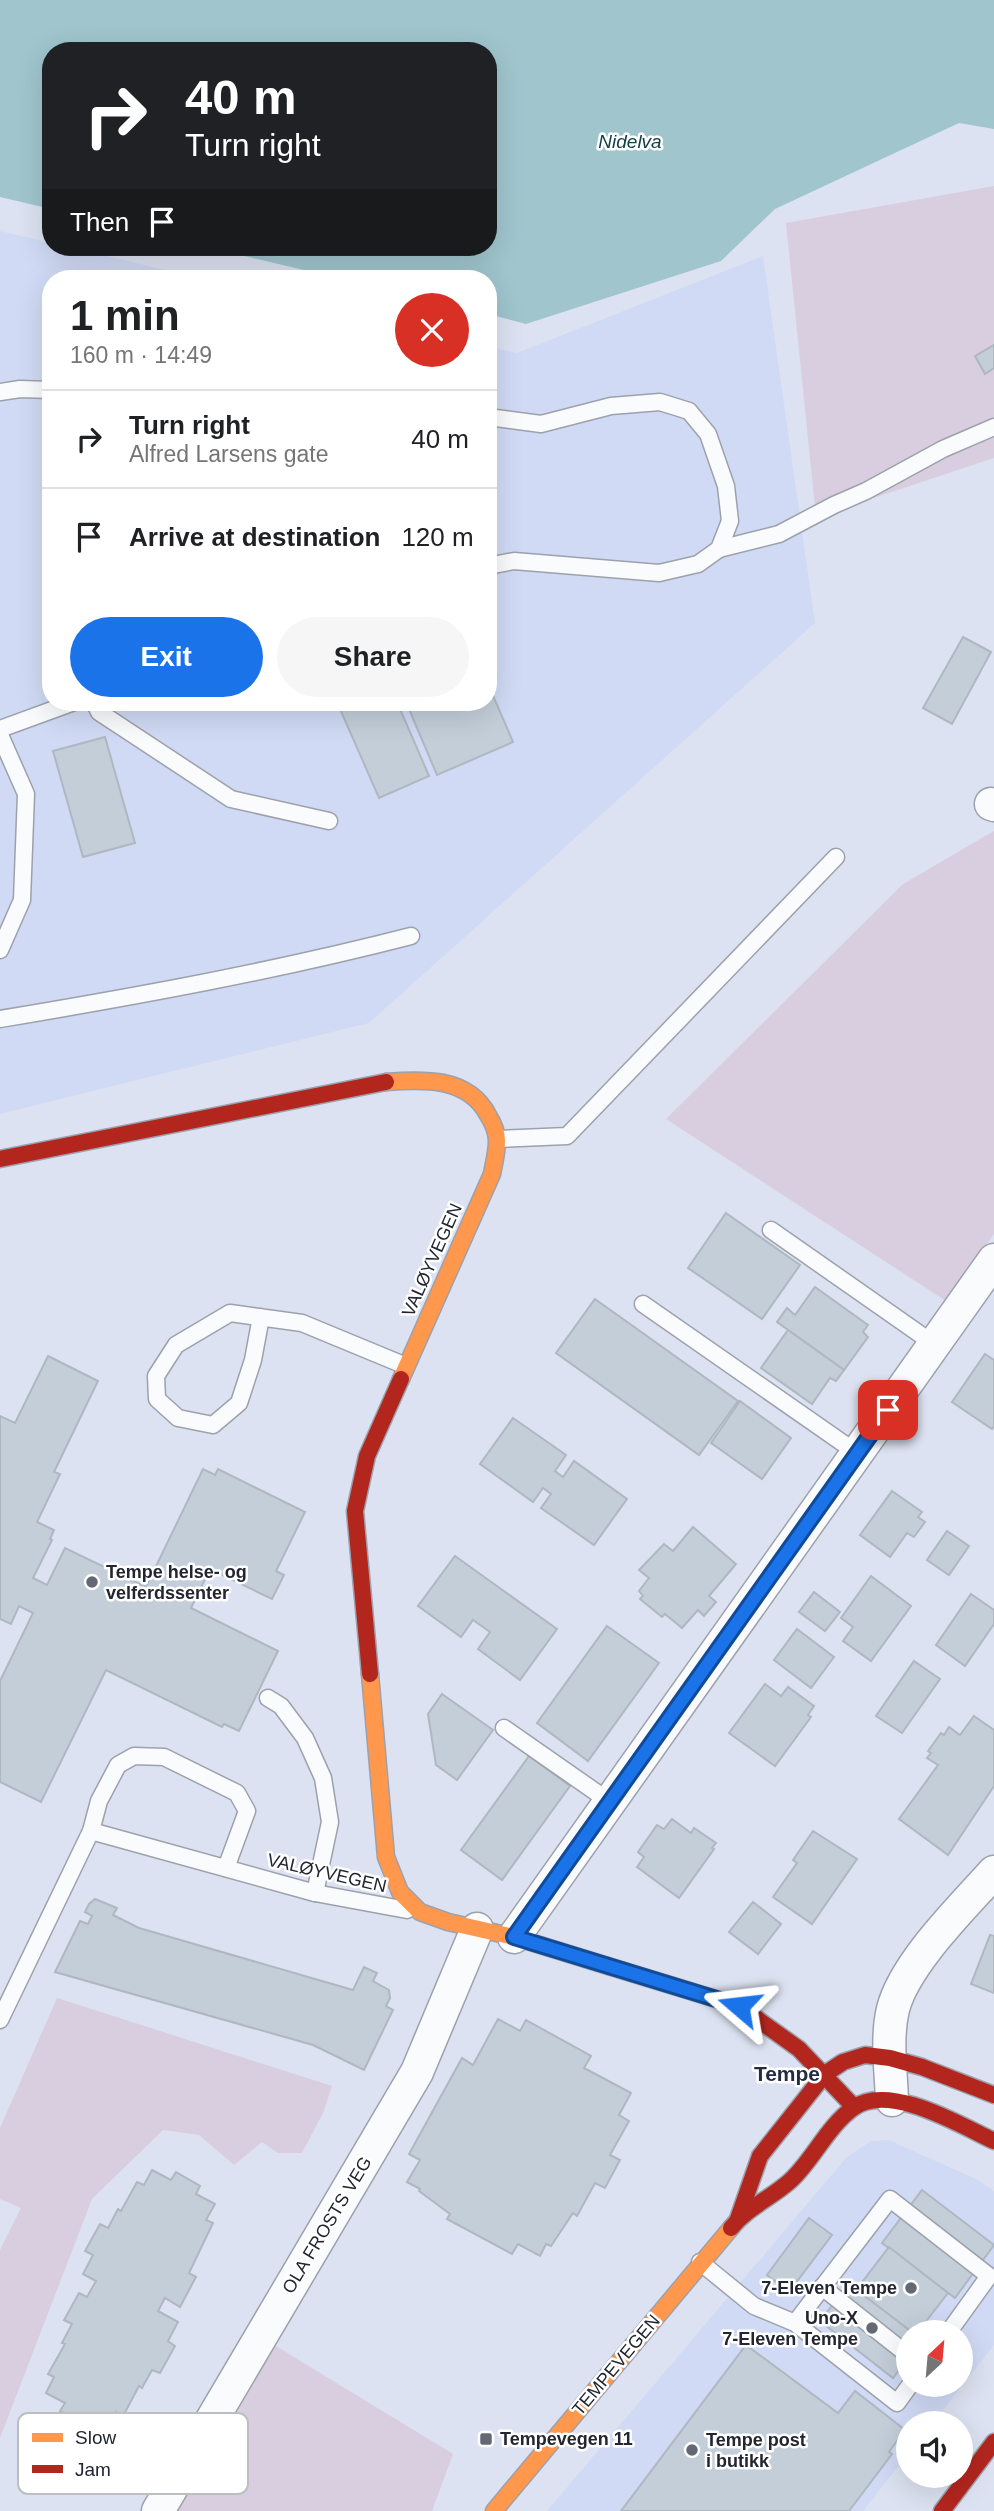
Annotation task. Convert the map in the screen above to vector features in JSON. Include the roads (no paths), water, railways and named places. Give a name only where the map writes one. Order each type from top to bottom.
[{"type":"street","points":[[0,1159],[376,1083],[413,1079],[454,1084],[472,1092],[486,1108],[498,1139]]},
{"type":"street","name":"VALØYVEGEN","points":[[498,1139],[492,1174],[367,1456],[355,1511],[386,1857],[400,1892],[420,1912],[448,1923],[514,1937],[739,2006],[783,2035],[825,2074],[854,2107]]},
{"type":"street","points":[[514,1937],[994,1260]]},
{"type":"street","points":[[891,2100],[892,2020],[900,1990],[917,1962],[994,1872]]},
{"type":"street","name":"OLA FROSTS VEG","points":[[216,2413],[417,2072],[477,1929]]},
{"type":"street","points":[[737,2219],[760,2155],[825,2074],[843,2062],[865,2055],[890,2058],[922,2067],[994,2095]]},
{"type":"street","points":[[737,2219],[790,2180],[854,2107],[870,2101],[891,2100],[926,2109],[994,2141]]},
{"type":"street","points":[[969,2129],[994,2151]]},
{"type":"street","name":"TEMPEVEGEN","points":[[494,2511],[737,2219]]},
{"type":"street","points":[[942,2511],[994,2442]]},
{"type":"street","name":"OLA FROSTS VEG","points":[[158,2511],[168,2494]]},
{"type":"lane","points":[[0,392],[42,390]]},
{"type":"lane","points":[[497,418],[541,424],[611,406],[660,402],[688,411],[708,434],[726,486],[730,521],[719,549]]},
{"type":"lane","points":[[497,564],[514,561],[659,573],[698,565],[719,549],[779,534],[943,449],[994,427]]},
{"type":"lane","points":[[0,729],[49,711]]},
{"type":"lane","points":[[98,711],[231,799],[329,821]]},
{"type":"lane","points":[[0,735],[26,794],[22,900],[0,950]]},
{"type":"lane","points":[[498,1139],[567,1136],[836,857]]},
{"type":"lane","points":[[0,1019],[189,987],[339,955],[411,936]]},
{"type":"lane","points":[[771,1230],[934,1344]]},
{"type":"lane","points":[[643,1304],[857,1453]]},
{"type":"lane","points":[[261,1317],[253,1360],[239,1403],[213,1424],[178,1418],[157,1399],[156,1376],[176,1345],[230,1313],[261,1317],[302,1323],[406,1366]]},
{"type":"lane","points":[[268,1698],[281,1706],[306,1738],[323,1778],[330,1822],[316,1893]]},
{"type":"lane","points":[[504,1728],[610,1802]]},
{"type":"lane","points":[[0,2020],[92,1831],[99,1801],[118,1765],[134,1756],[164,1757],[237,1793],[247,1811],[226,1868]]},
{"type":"lane","name":"VALØYVEGEN","points":[[92,1831],[316,1893],[420,1912]]},
{"type":"lane","points":[[795,2323],[890,2200],[989,2276],[957,2320]]},
{"type":"lane","points":[[700,2262],[754,2306],[795,2323],[898,2403],[901,2398]]},
{"type":"lane","points":[[822,2287],[896,2346]]},
{"type":"water","name":"Nidelva","points":[[0,0],[994,0],[994,129],[959,123],[775,209],[721,261],[526,324],[497,316],[497,270],[304,270],[244,256],[497,256],[497,42],[42,42],[42,207],[0,197]]},
{"type":"place","name":"Tempe helse- og velferdssenter","points":[[92,1582]]},
{"type":"place","name":"7-Eleven Tempe","points":[[911,2288]]},
{"type":"place","name":"Uno-X 7-Eleven Tempe","points":[[872,2328]]},
{"type":"place","name":"Tempevegen 11","points":[[486,2439]]},
{"type":"place","name":"Tempe post i butikk","points":[[692,2450]]},
{"type":"district","name":"Tempe","points":[[787,2073]]}]
